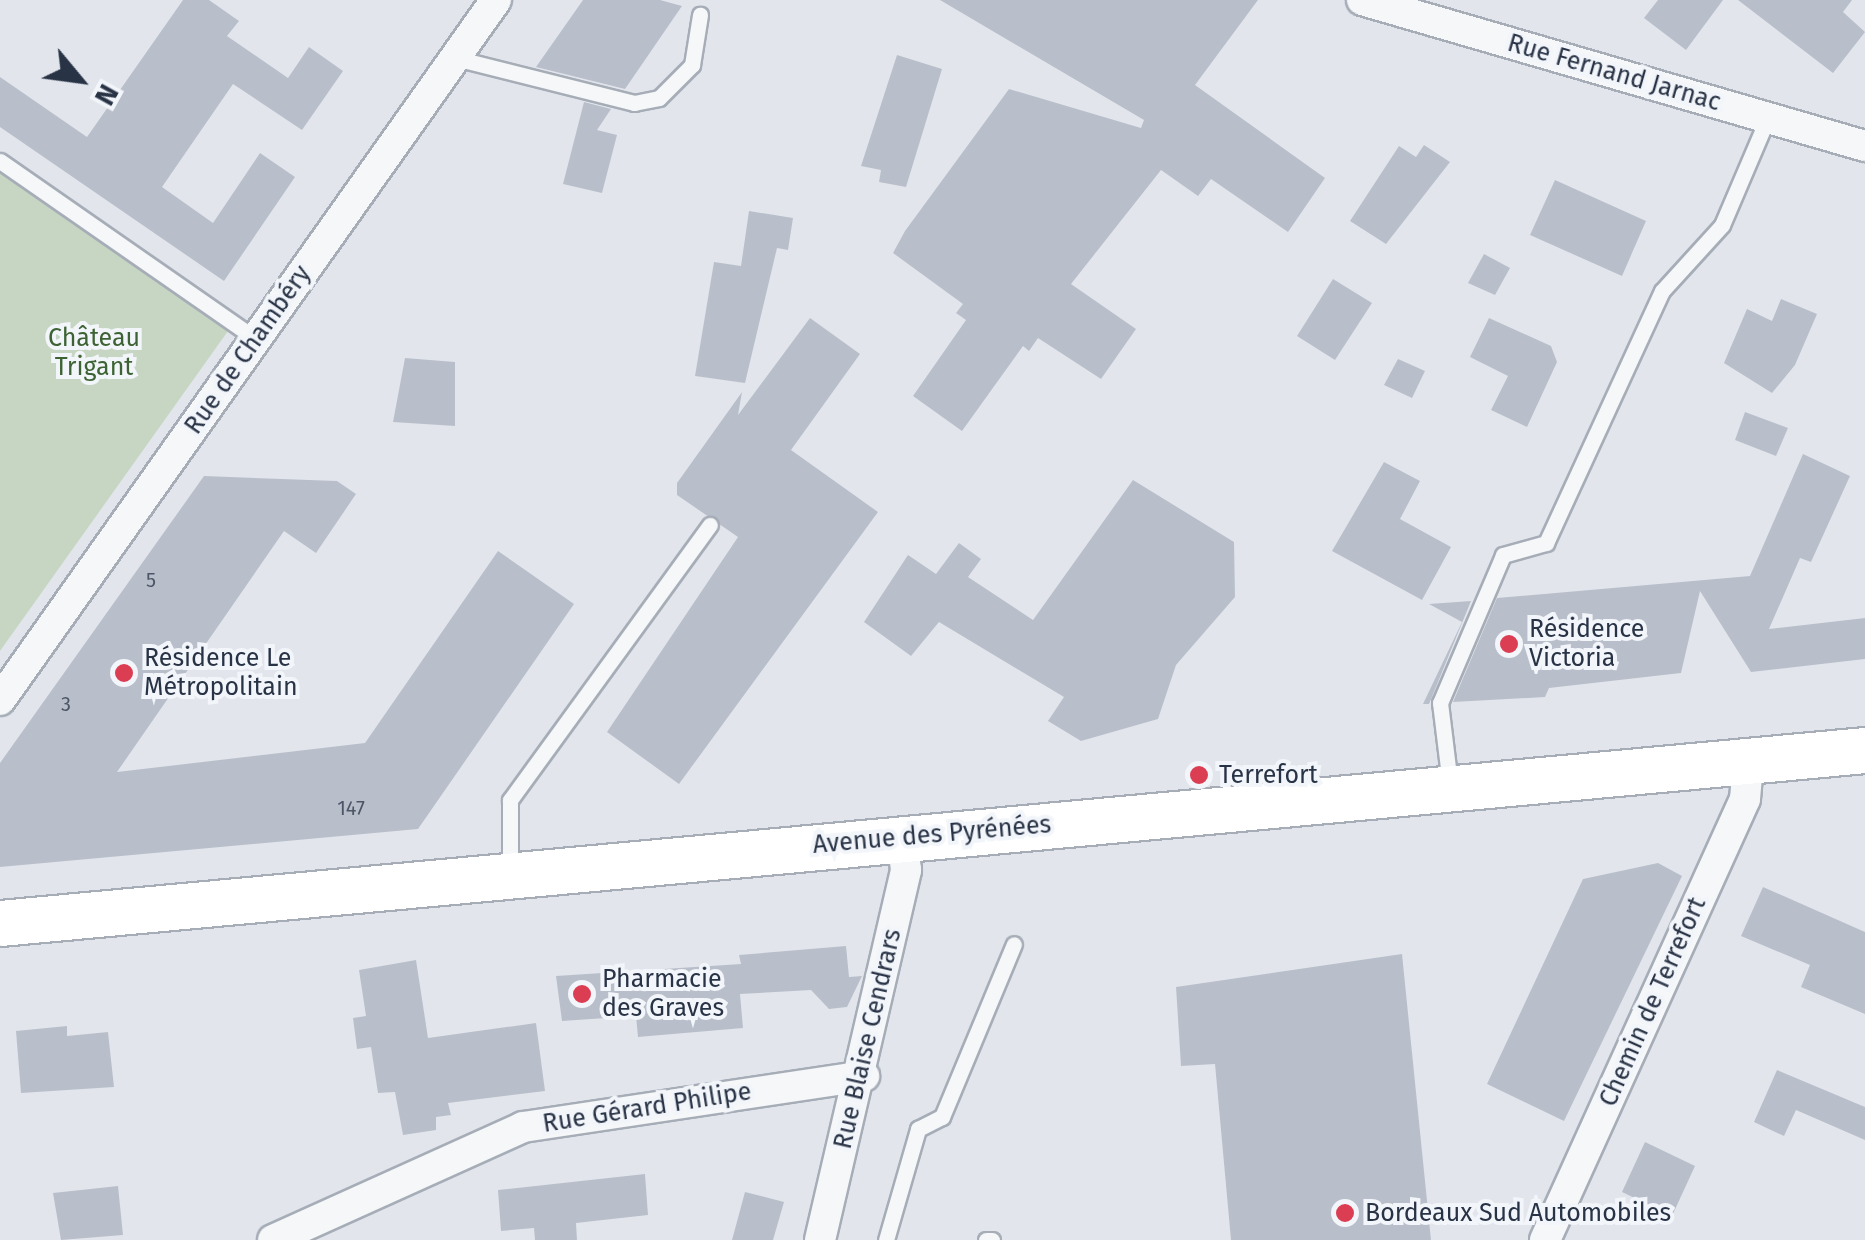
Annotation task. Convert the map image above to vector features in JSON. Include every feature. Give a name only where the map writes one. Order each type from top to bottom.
[{"type":"main road","name":"Avenue des Pyrénées","points":[[0,924],[1865,750]]},
{"type":"street","name":"Rue de Chambéry","points":[[0,700],[496,0]]},
{"type":"street","name":"Rue Fernand Jarnac","points":[[1362,0],[1865,146]]},
{"type":"street","name":"Chemin de Terrefort","points":[[1545,1240],[1745,799],[1748,761]]},
{"type":"street","name":"Rue Blaise Cendrars","points":[[820,1240],[864,1076],[906,870],[902,837]]},
{"type":"street","name":"Rue Gérard Philipe","points":[[273,1240],[523,1127],[864,1076]]},
{"type":"lane","points":[[455,58],[634,103],[659,98],[692,64],[700,15]]},
{"type":"lane","points":[[1451,788],[1440,703],[1502,555],[1546,543],[1662,291],[1722,225],[1768,118]]},
{"type":"lane","points":[[0,161],[256,339]]},
{"type":"lane","points":[[510,874],[510,800],[710,525]]},
{"type":"lane","points":[[886,1240],[918,1130],[942,1116],[1014,944]]},
{"type":"green space","name":"Château Trigant","points":[[0,173],[228,331],[0,651]]},
{"type":"building","points":[[183,0],[209,0],[239,21],[227,36],[288,78],[309,47],[343,71],[302,130],[233,84],[162,187],[213,223],[260,153],[295,177],[224,281],[0,127],[0,77],[87,137]]},
{"type":"building","points":[[583,0],[660,0],[682,6],[625,89],[536,67]]},
{"type":"building","points":[[940,0],[1258,0],[1195,85],[1325,178],[1288,232],[1211,179],[1198,196],[1161,170],[1071,284],[1136,329],[1101,379],[1038,338],[1029,351],[1023,346],[962,431],[913,396],[966,320],[956,313],[963,304],[893,253],[905,231],[1009,89],[1141,128],[1144,120]]},
{"type":"building","points":[[1658,0],[1723,0],[1686,50],[1644,18]]},
{"type":"building","points":[[1738,0],[1852,0],[1843,12],[1865,32],[1833,73]]},
{"type":"building","points":[[897,55],[942,69],[906,187],[879,182],[881,170],[861,166]]},
{"type":"building","points":[[584,102],[611,109],[597,130],[617,135],[602,193],[563,184]]},
{"type":"building","points":[[1424,145],[1450,162],[1386,244],[1350,221],[1399,146],[1416,157]]},
{"type":"building","points":[[1555,180],[1646,221],[1622,276],[1530,235]]},
{"type":"building","points":[[749,211],[793,218],[788,250],[777,248],[745,383],[695,376],[714,262],[741,266]]},
{"type":"building","points":[[1484,254],[1510,268],[1495,295],[1468,283]]},
{"type":"building","points":[[1333,279],[1372,303],[1335,360],[1297,336]]},
{"type":"building","points":[[1781,299],[1817,314],[1795,365],[1772,393],[1724,363],[1747,309],[1772,321]]},
{"type":"building","points":[[810,318],[860,354],[791,450],[878,512],[679,784],[607,732],[738,537],[677,495],[677,483],[742,392],[738,415]]},
{"type":"building","points":[[1489,318],[1551,346],[1557,362],[1527,427],[1491,410],[1508,376],[1470,357]]},
{"type":"building","points":[[405,358],[455,362],[455,426],[393,422]]},
{"type":"building","points":[[1398,359],[1425,371],[1412,398],[1384,385]]},
{"type":"building","points":[[1745,412],[1788,428],[1776,456],[1735,440]]},
{"type":"building","points":[[1803,454],[1850,476],[1811,562],[1800,558],[1769,629],[1865,618],[1865,659],[1751,672],[1700,591],[1681,673],[1549,688],[1545,697],[1453,702],[1497,598],[1750,576]]},
{"type":"building","points":[[1384,462],[1420,481],[1400,519],[1451,547],[1422,600],[1332,551]]},
{"type":"building","name":"Résidence Le Métropolitain","points":[[204,476],[337,481],[356,494],[316,553],[284,531],[117,772],[365,743],[498,551],[574,604],[418,829],[0,867],[0,763]]},
{"type":"building","points":[[1133,480],[1234,542],[1235,597],[1176,665],[1158,719],[1081,741],[1048,721],[1064,697],[939,622],[911,656],[864,622],[908,555],[936,574],[959,543],[981,559],[968,577],[1033,620]]},
{"type":"building","points":[[1471,601],[1429,704],[1423,704],[1462,622],[1429,604]]},
{"type":"building","points":[[1658,863],[1682,876],[1564,1121],[1487,1084],[1583,879]]},
{"type":"building","points":[[1763,887],[1865,932],[1865,1014],[1801,987],[1810,965],[1741,936]]},
{"type":"building","points":[[846,946],[849,977],[862,976],[847,1007],[829,1009],[811,990],[740,994],[743,1028],[638,1037],[636,1016],[562,1021],[556,976],[741,964],[739,955]]},
{"type":"building","points":[[1402,954],[1431,1240],[1231,1240],[1215,1064],[1181,1066],[1176,987]]},
{"type":"building","points":[[416,960],[428,1038],[536,1023],[545,1091],[448,1103],[451,1115],[436,1117],[436,1130],[403,1135],[395,1092],[378,1093],[371,1047],[357,1049],[353,1018],[366,1016],[359,970]]},
{"type":"building","points":[[67,1026],[67,1036],[108,1032],[114,1087],[21,1093],[16,1031]]},
{"type":"building","points":[[1777,1070],[1865,1107],[1865,1140],[1796,1110],[1784,1136],[1754,1122]]},
{"type":"building","points":[[1645,1142],[1695,1166],[1672,1216],[1622,1192]]},
{"type":"building","points":[[645,1174],[648,1215],[576,1223],[577,1240],[535,1240],[534,1228],[501,1231],[498,1190]]},
{"type":"building","points":[[118,1186],[123,1235],[61,1240],[53,1193]]},
{"type":"building","points":[[745,1192],[784,1202],[773,1240],[732,1240]]},
{"type":"place","name":"Résidence Victoria","points":[[1509,644]]},
{"type":"place","name":"Résidence Le Métropolitain","points":[[124,673]]},
{"type":"place","name":"Terrefort","points":[[1199,775]]},
{"type":"place","name":"Pharmacie des Graves","points":[[582,994]]},
{"type":"place","name":"Bordeaux Sud Automobiles","points":[[1345,1213]]}]
